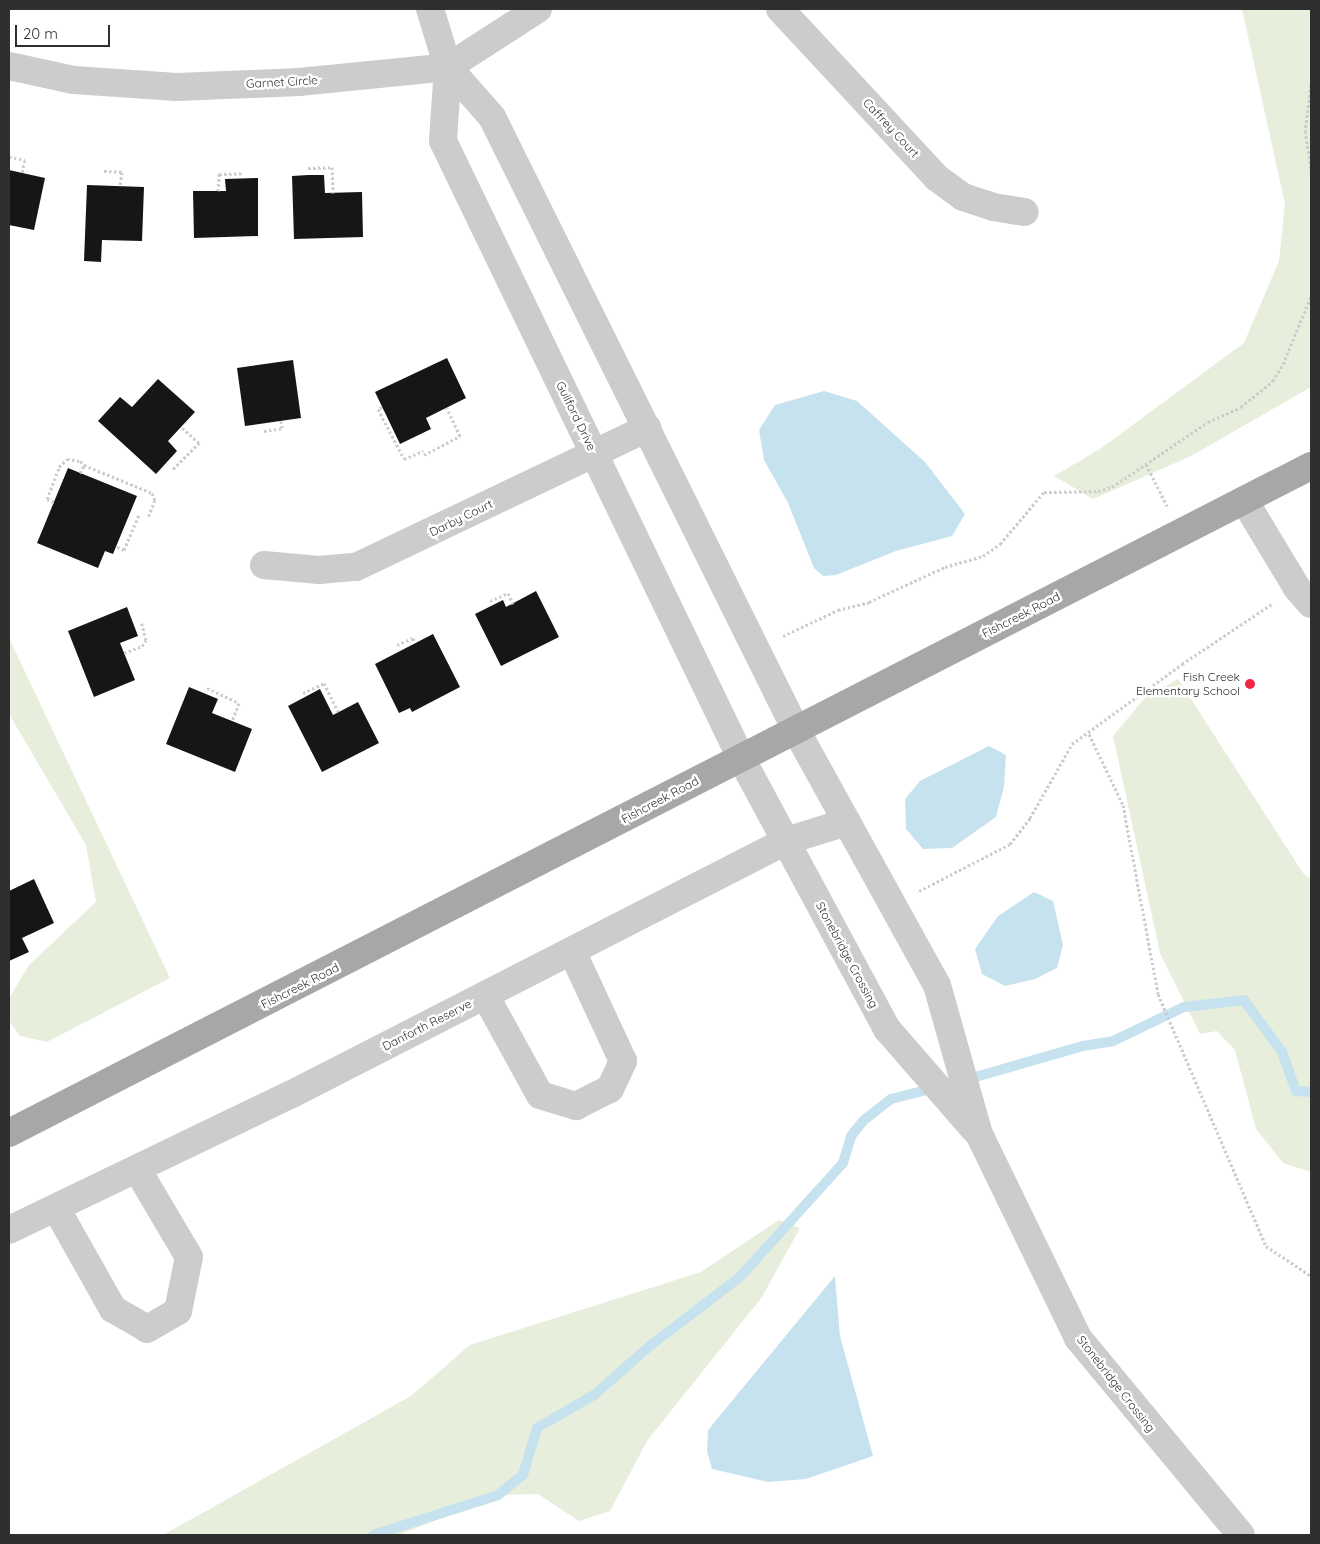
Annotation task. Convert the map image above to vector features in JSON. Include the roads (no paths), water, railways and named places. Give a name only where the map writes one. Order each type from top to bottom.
[{"type":"main road","name":"Fishcreek Road","points":[[9,1133],[1311,466]]},
{"type":"street","name":"Guilford Drive","points":[[430,9],[448,67],[443,141],[741,758]]},
{"type":"street","name":"Garnet Circle","points":[[9,66],[74,80],[177,87],[299,82],[448,67],[538,9]]},
{"type":"street","name":"Caffrey Court","points":[[780,9],[938,178],[963,197],[993,207],[1025,212]]},
{"type":"street","name":"Guilford Drive","points":[[448,67],[492,117],[648,428],[796,730]]},
{"type":"street","name":"Darby Court","points":[[264,565],[319,570],[356,567],[648,428]]},
{"type":"street","points":[[1244,500],[1296,588],[1311,604]]},
{"type":"street","name":"Stonebridge Crossing","points":[[796,730],[937,985],[958,1060],[961,1103]]},
{"type":"street","name":"Stonebridge Crossing","points":[[741,758],[887,1029],[922,1070],[961,1103],[1078,1338],[1241,1535]]},
{"type":"street","name":"Danforth Reserve","points":[[9,1230],[137,1169],[786,842],[847,822]]},
{"type":"street","points":[[485,995],[540,1095],[576,1106],[610,1089],[623,1061],[572,951]]},
{"type":"street","points":[[56,1208],[113,1310],[148,1329],[178,1311],[189,1257],[137,1169]]},
{"type":"water","points":[[824,391],[857,401],[925,462],[965,514],[952,536],[896,551],[836,575],[823,576],[814,568],[788,503],[764,460],[759,430],[775,405]]},
{"type":"water","points":[[989,746],[1006,755],[1004,787],[996,817],[952,848],[923,849],[906,829],[905,799],[920,781]]},
{"type":"water","points":[[1034,892],[1053,901],[1063,945],[1057,968],[1035,979],[1005,986],[982,974],[975,949],[998,916]]},
{"type":"water","points":[[835,1276],[840,1336],[873,1456],[806,1479],[768,1482],[712,1469],[707,1451],[708,1430]]},
{"type":"waterway","points":[[965,1080],[1083,1046],[1113,1041],[1184,1007],[1244,1000],[1282,1052],[1296,1091],[1311,1092]]},
{"type":"waterway","points":[[373,1535],[498,1495],[523,1475],[537,1428],[594,1395],[651,1345],[740,1277],[843,1163],[851,1136],[864,1120],[891,1099],[934,1088]]},
{"type":"place","name":"Fish Creek Elementary School","points":[[1250,684]]}]
